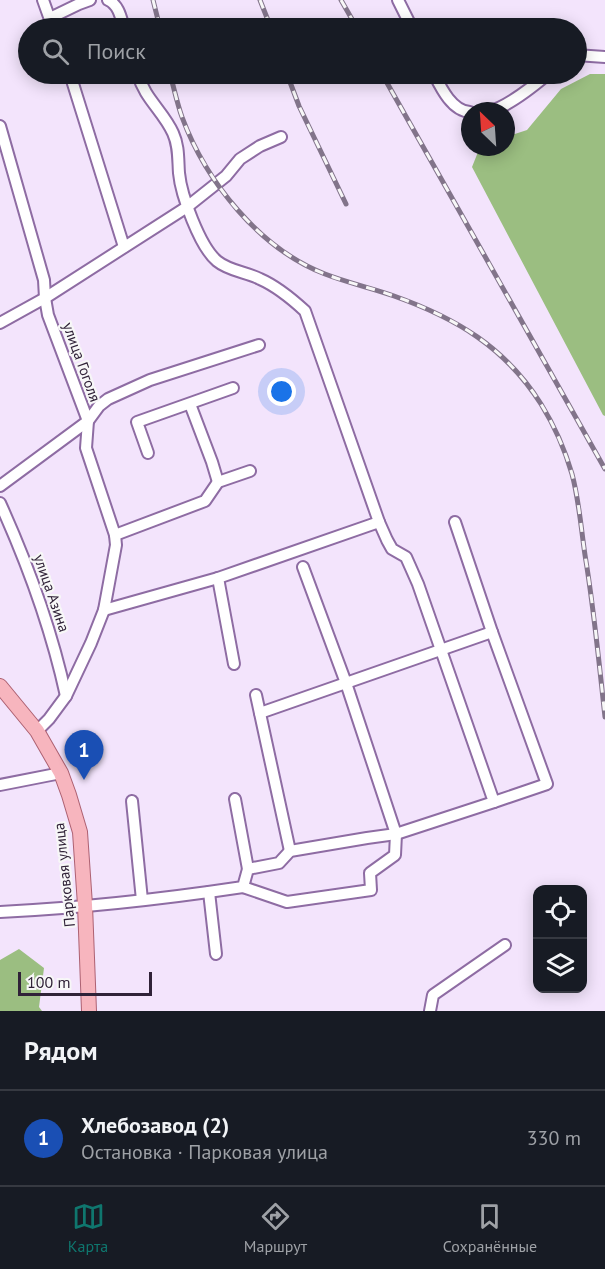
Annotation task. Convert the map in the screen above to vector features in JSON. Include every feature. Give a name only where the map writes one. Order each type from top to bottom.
[{"type":"main road","name":"Парковая улица","points":[[0,686],[37,731],[61,773],[80,832],[89,1011]]},
{"type":"street","points":[[43,0],[50,18]]},
{"type":"street","points":[[59,18],[79,4],[90,0]]},
{"type":"street","points":[[108,0],[113,2],[121,18]]},
{"type":"street","points":[[398,0],[407,18]]},
{"type":"street","points":[[587,56],[605,57]]},
{"type":"street","points":[[73,84],[124,247]]},
{"type":"street","points":[[142,84],[146,94],[173,132],[178,149],[179,176],[187,207],[207,250],[226,267],[261,279],[305,311],[379,522],[392,549],[406,557],[418,584],[494,802]]},
{"type":"street","points":[[439,84],[451,101],[461,108]]},
{"type":"street","points":[[509,102],[536,84]]},
{"type":"street","name":"улица Гоголя","points":[[0,126],[44,280],[48,315],[88,422],[86,448],[117,545],[104,610],[91,643],[66,696],[37,731]]},
{"type":"street","points":[[0,323],[45,298],[187,207],[226,176],[240,159],[260,146],[281,137]]},
{"type":"street","points":[[0,486],[88,422],[99,406],[108,399],[150,380],[259,345]]},
{"type":"street","points":[[148,453],[137,423],[233,388]]},
{"type":"street","points":[[190,404],[213,462],[218,482]]},
{"type":"street","points":[[115,535],[205,501],[218,482],[250,471]]},
{"type":"street","name":"улица Азина","points":[[0,503],[17,539],[42,604],[66,696]]},
{"type":"street","points":[[104,610],[218,578],[379,522]]},
{"type":"street","points":[[248,869],[279,862],[290,851],[396,834],[547,783],[454,522]]},
{"type":"street","points":[[0,912],[142,900],[243,887],[287,902],[371,890],[370,873],[395,855],[396,834],[346,683],[303,567]]},
{"type":"street","points":[[218,578],[234,664]]},
{"type":"street","points":[[260,713],[492,632]]},
{"type":"street","points":[[256,694],[290,851]]},
{"type":"street","points":[[0,785],[61,773]]},
{"type":"street","points":[[236,799],[248,869],[243,887]]},
{"type":"street","points":[[132,801],[142,900]]},
{"type":"street","points":[[209,892],[216,954]]},
{"type":"street","points":[[430,1011],[433,995],[506,945]]},
{"type":"green space","points":[[605,74],[605,416],[472,167],[476,156],[515,156],[515,134],[527,130],[561,89],[571,84],[587,84],[587,76]]},
{"type":"green space","points":[[19,949],[44,968],[39,1007],[42,1011],[0,1011],[0,960]]},
{"type":"railway","points":[[153,0],[158,18]]},
{"type":"railway","points":[[260,0],[267,18]]},
{"type":"railway","points":[[341,0],[351,18]]},
{"type":"railway","points":[[173,84],[182,117],[205,165],[238,210],[258,230],[301,263],[325,274],[417,305],[458,325],[477,337],[512,366],[541,404],[563,447],[574,484],[591,596],[605,717]]},
{"type":"railway","points":[[291,84],[346,204]]},
{"type":"railway","points":[[388,84],[605,469]]},
{"type":"place","name":"Хлебозавод (2)","points":[[84,780]]}]
